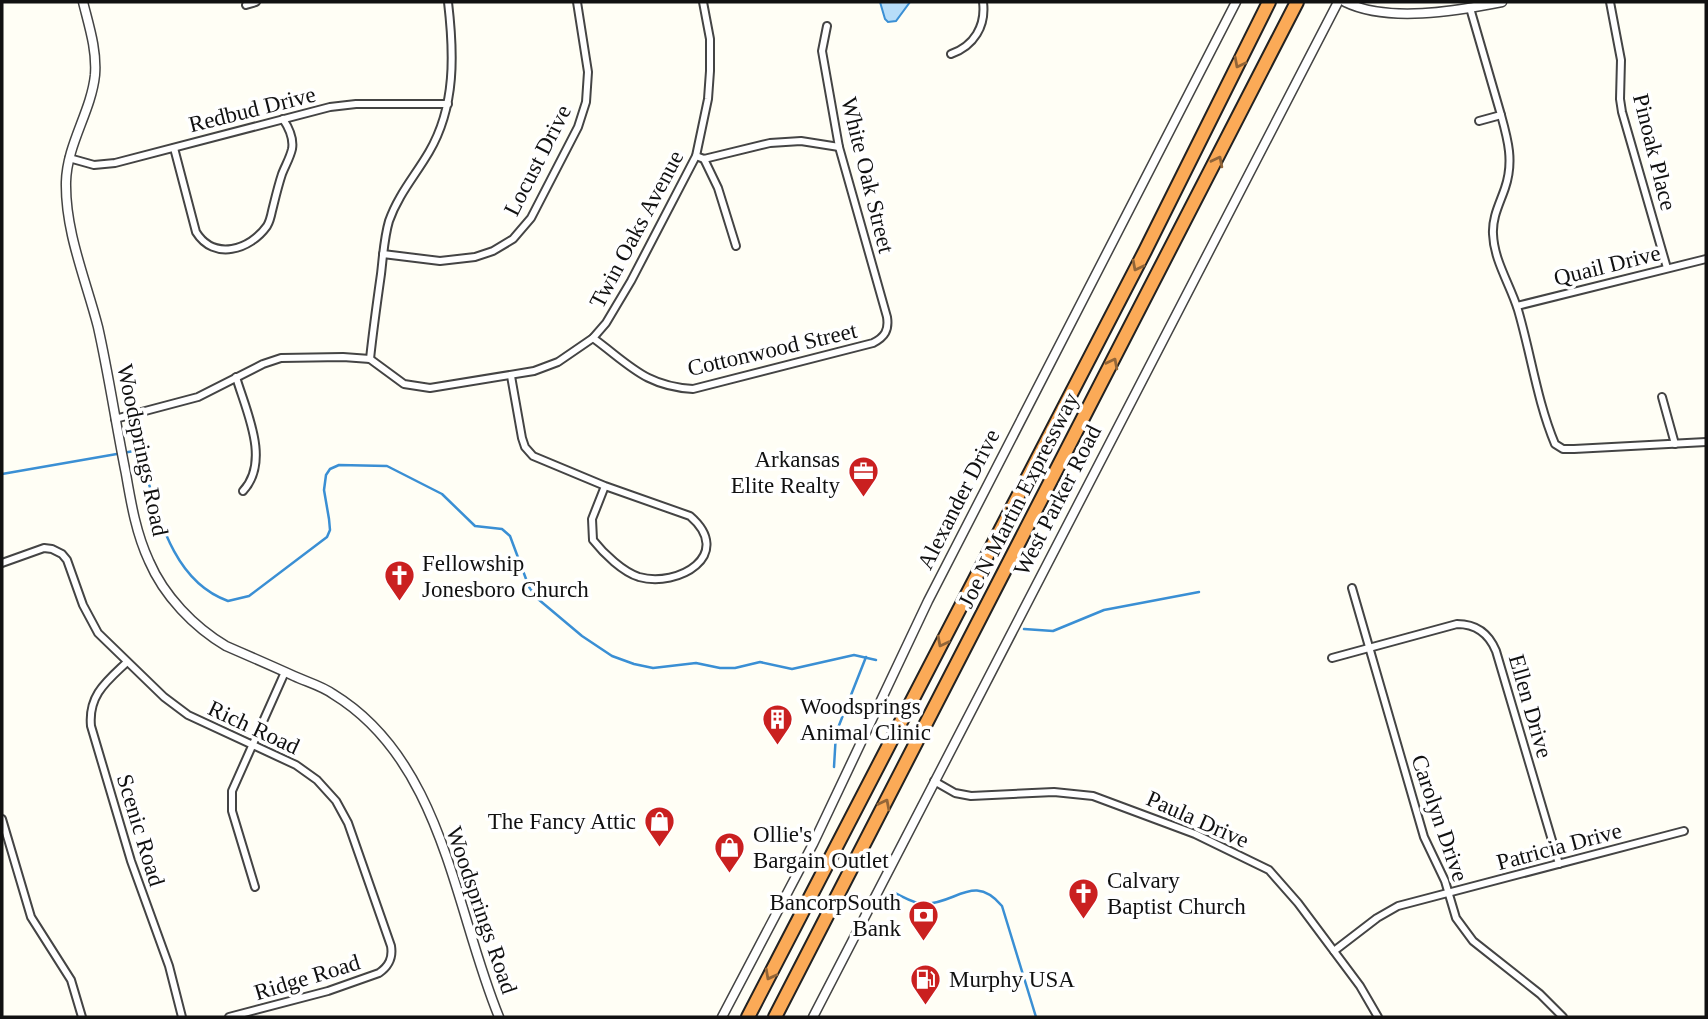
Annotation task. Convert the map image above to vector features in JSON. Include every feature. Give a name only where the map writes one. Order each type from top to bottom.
[{"type":"highway","name":"Joe N Martin Expressway","points":[[748,1017],[1138,263],[1269,2]]},
{"type":"highway","name":"Joe N Martin Expressway","points":[[775,1017],[1297,2]]},
{"type":"street","name":"Woodsprings Road","points":[[83,2],[93,42],[94,77],[69,158],[66,200],[72,235],[98,329],[135,521],[149,561],[159,580],[189,619],[226,646],[332,693],[362,715],[387,739],[415,783],[443,847],[499,1017]]},
{"type":"street","points":[[246,5],[256,2]]},
{"type":"street","points":[[115,419],[198,397],[263,364],[281,358],[370,359],[387,228],[395,205],[441,130],[452,82],[453,51],[448,2]]},
{"type":"street","name":"Locust Drive","points":[[383,254],[440,261],[475,257],[493,251],[513,239],[531,218],[578,127],[586,102],[589,72],[577,2]]},
{"type":"street","name":"Twin Oaks Avenue","points":[[370,359],[404,384],[415,388],[451,386],[511,376],[558,362],[593,338],[606,323],[631,281],[696,156],[708,99],[710,71],[710,38],[703,2]]},
{"type":"street","points":[[951,54],[967,47],[981,28],[983,2]]},
{"type":"street","name":"Alexander Drive","points":[[722,1017],[813,844],[928,601],[1236,2]]},
{"type":"street","name":"West Parker Road","points":[[813,1017],[1338,2]]},
{"type":"street","points":[[1345,2],[1370,10],[1418,13],[1502,2]]},
{"type":"street","name":"Pinoak Place","points":[[1610,2],[1621,60],[1622,112],[1667,268]]},
{"type":"street","points":[[1470,8],[1511,150],[1506,187],[1495,213],[1493,231],[1496,253],[1517,306],[1555,444],[1563,449],[1574,449],[1706,443]]},
{"type":"street","name":"White Oak Street","points":[[827,26],[822,51],[839,147],[887,317],[886,332]]},
{"type":"street","name":"Redbud Drive","points":[[69,158],[86,164],[104,165],[330,107],[356,104],[447,104]]},
{"type":"street","points":[[1479,121],[1501,115]]},
{"type":"street","points":[[174,148],[200,239],[217,249],[234,249],[254,240],[270,220],[277,189],[292,149],[290,130],[283,119]]},
{"type":"street","points":[[696,156],[704,159],[770,143],[801,141],[839,147]]},
{"type":"street","points":[[704,159],[718,188],[736,246]]},
{"type":"street","name":"Quail Drive","points":[[1517,306],[1706,259]]},
{"type":"street","name":"Cottonwood Street","points":[[593,338],[641,376],[674,387],[693,389],[873,343],[886,332]]},
{"type":"street","points":[[511,376],[518,422],[525,447],[533,456],[605,486],[690,516],[705,534],[707,544],[704,560],[697,567],[685,572],[657,579],[630,573],[593,540],[592,519],[605,486]]},
{"type":"street","points":[[236,377],[256,453],[255,470],[243,491]]},
{"type":"street","points":[[1662,397],[1675,444]]},
{"type":"street","name":"Rich Road","points":[[2,563],[44,548],[57,551],[67,560],[83,605],[94,626],[164,697],[188,715],[252,744],[317,780],[335,801],[348,823],[391,946],[389,962]]},
{"type":"street","name":"Carolyn Drive","points":[[1352,588],[1424,837],[1456,918],[1473,941],[1540,994],[1563,1017]]},
{"type":"street","name":"Ellen Drive","points":[[1332,658],[1457,624],[1477,628],[1489,637],[1496,651],[1559,864]]},
{"type":"street","name":"Scenic Road","points":[[127,662],[95,695],[91,706],[91,726],[131,860],[169,966],[182,1017]]},
{"type":"street","points":[[255,887],[231,801],[234,782],[285,672]]},
{"type":"street","name":"Paula Drive","points":[[934,781],[955,793],[971,796],[1054,792],[1093,796],[1195,834],[1269,870],[1280,880],[1360,986],[1378,1017]]},
{"type":"street","points":[[2,819],[31,917],[71,980],[82,1017]]},
{"type":"street","name":"Patricia Drive","points":[[1334,951],[1392,909],[1684,831]]},
{"type":"street","name":"Ridge Road","points":[[229,1017],[379,973],[389,962]]},
{"type":"water","points":[[880,2],[910,2],[896,21],[888,22]]},
{"type":"waterway","points":[[2,474],[134,451],[140,454],[168,540],[179,559],[192,577],[208,591],[228,601],[249,596],[327,537],[330,530],[324,490],[326,475],[330,469],[339,465],[387,466],[442,494],[475,526],[502,529],[510,536],[529,587],[538,599],[582,636],[612,656],[653,668],[696,663],[735,668],[760,662],[792,669],[854,655],[876,660]]},
{"type":"waterway","points":[[1024,629],[1053,631],[1104,610],[1199,592]]},
{"type":"waterway","points":[[834,767],[836,733],[866,657]]},
{"type":"waterway","points":[[893,892],[921,904],[965,892],[983,892],[992,896],[1002,906],[1036,1017]]},
{"type":"place","name":"Arkansas Elite Realty","points":[[863,499]]},
{"type":"place","name":"Fellowship Jonesboro Church","points":[[399,603]]},
{"type":"place","name":"Woodsprings Animal Clinic","points":[[777,746]]},
{"type":"place","name":"The Fancy Attic","points":[[659,848]]},
{"type":"place","name":"Ollie's Bargain Outlet","points":[[730,874]]},
{"type":"place","name":"Calvary Baptist Church","points":[[1084,920]]},
{"type":"place","name":"BancorpSouth Bank","points":[[924,942]]},
{"type":"place","name":"Murphy USA","points":[[926,1006]]}]
